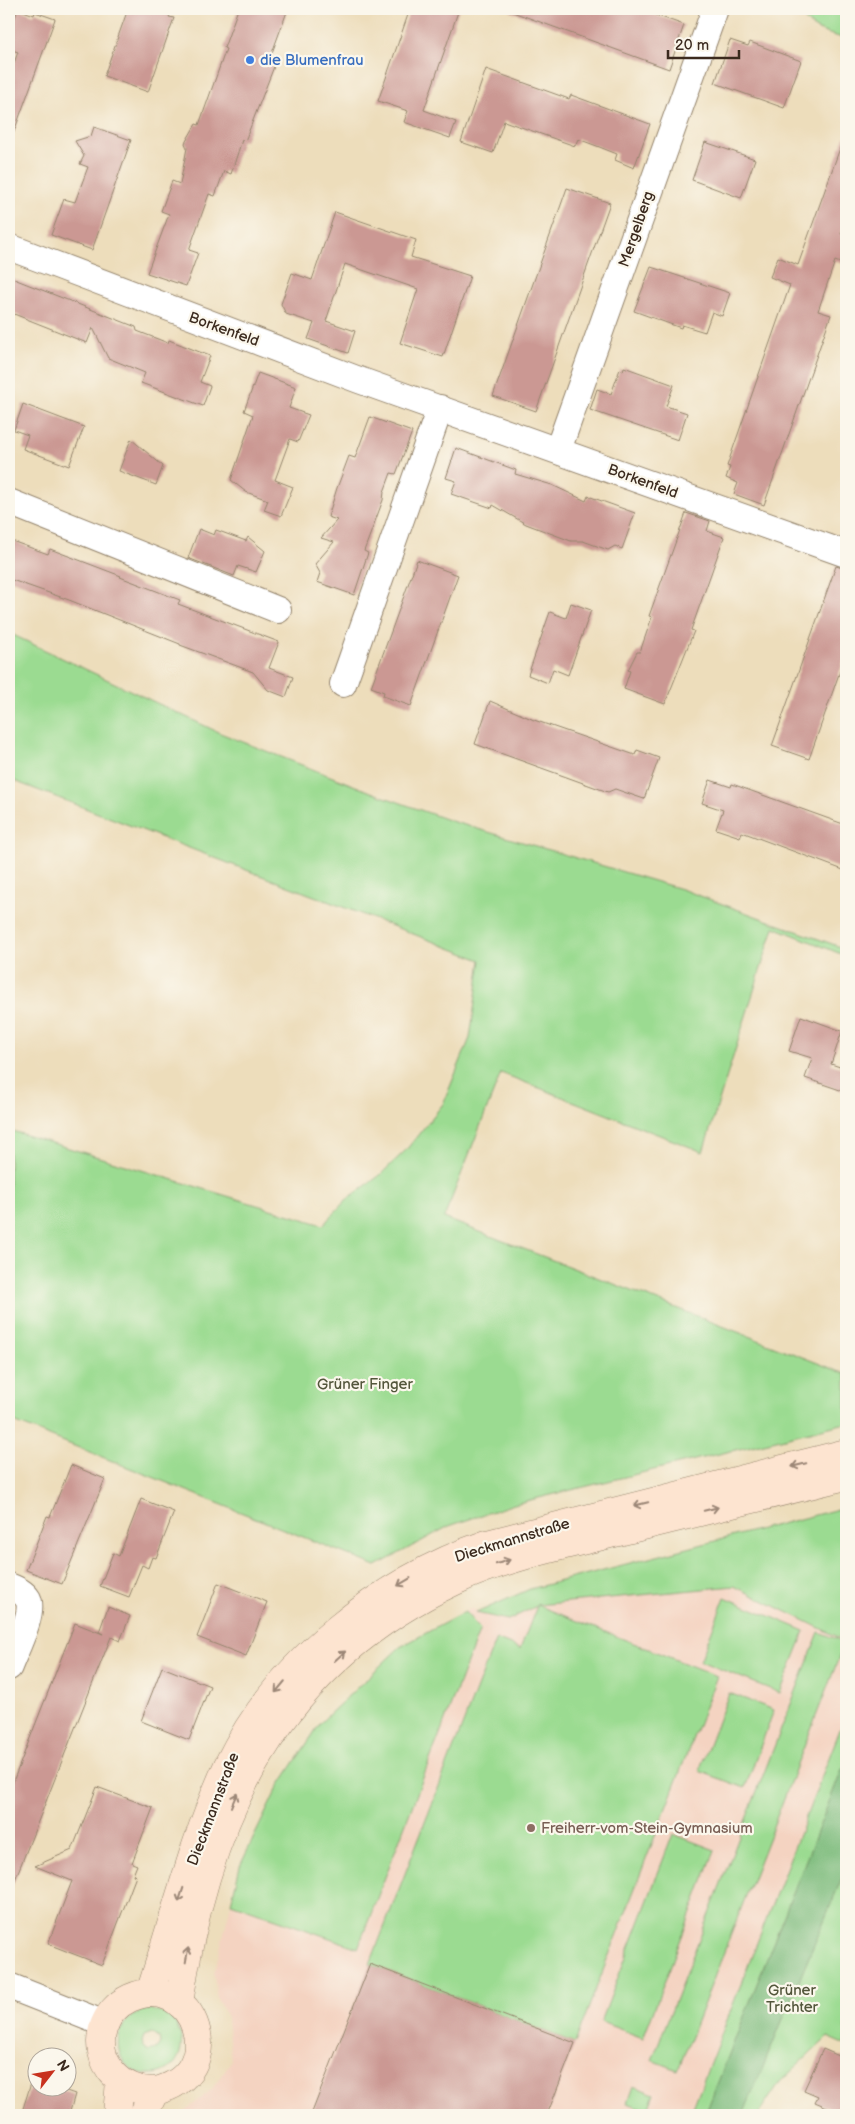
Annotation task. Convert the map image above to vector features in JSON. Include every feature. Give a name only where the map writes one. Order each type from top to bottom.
[{"type":"street","name":"Mergelberg","points":[[558,450],[715,9]]},
{"type":"street","name":"Borkenfeld","points":[[9,247],[107,286],[846,554]]},
{"type":"street","points":[[343,684],[440,408]]},
{"type":"street","points":[[9,502],[278,610]]},
{"type":"street","name":"Dieckmannstraße","points":[[150,1994],[209,1812],[239,1745],[263,1709],[292,1673],[325,1640],[353,1617],[414,1576],[487,1544],[846,1453]]},
{"type":"street","name":"Dieckmannstraße","points":[[180,2003],[192,1931],[218,1840],[235,1797],[262,1748],[290,1710],[319,1676],[362,1637],[418,1599],[458,1580],[506,1561],[846,1476]]},
{"type":"street","points":[[9,1586],[22,1592],[29,1600],[30,1613],[9,1667]]},
{"type":"street","points":[[9,1986],[105,2024]]},
{"type":"street","points":[[150,1994],[166,1996],[180,2003],[191,2015],[199,2039],[197,2055],[192,2068],[182,2080],[170,2087],[156,2091],[137,2089],[120,2081],[108,2067],[102,2050],[102,2032],[112,2011],[123,2002],[136,1996],[150,1994]]},
{"type":"street","points":[[117,2115],[120,2081]]},
{"type":"street","points":[[143,2115],[156,2091]]},
{"type":"shaded area","name":"Freiherr-vom-Stein-Gymnasium","points":[[734,1586],[846,1641],[846,1714],[692,2115],[181,2115],[212,2089],[231,2061],[227,2018],[217,1999],[214,1974],[240,1866],[277,1789],[321,1722],[400,1647],[472,1608],[481,1614],[507,1620],[537,1605]]},
{"type":"green space","points":[[798,9],[846,9],[846,39],[818,30],[807,22]]},
{"type":"green space","name":"Grüner Finger","points":[[9,633],[220,733],[376,794],[451,821],[681,889],[846,949],[846,956],[774,927],[703,1152],[501,1073],[444,1218],[846,1374],[846,1423],[514,1504],[449,1526],[376,1566],[9,1420],[9,1130],[323,1225],[346,1200],[379,1176],[406,1150],[443,1104],[470,1038],[481,960],[9,779]]},
{"type":"green space","points":[[846,1507],[846,1641],[734,1586],[537,1605],[717,1676],[575,2043],[370,1964],[496,1639],[520,1649],[537,1606],[508,1620],[476,1613],[530,1589]]},
{"type":"green space","points":[[725,1597],[805,1631],[780,1693],[700,1661]]},
{"type":"green space","points":[[465,1612],[480,1629],[358,1948],[231,1903],[240,1866],[277,1789],[321,1722],[400,1647]]},
{"type":"green space","points":[[819,1632],[845,1642],[678,2070],[652,2060]]},
{"type":"green space","points":[[729,1693],[774,1710],[745,1788],[699,1771]]},
{"type":"green space","name":"Grüner Trichter","points":[[846,1714],[846,2045],[828,2037],[780,2082],[758,2115],[690,2115]]},
{"type":"green space","points":[[846,1768],[846,1868],[743,2115],[705,2115],[842,1769]]},
{"type":"green space","points":[[673,1834],[715,1850],[643,2038],[601,2022]]},
{"type":"green space","points":[[146,2010],[161,2013],[172,2020],[179,2030],[180,2054],[174,2064],[164,2071],[150,2074],[137,2072],[127,2065],[121,2056],[118,2045],[120,2034],[125,2024],[133,2015]],"holes":[[[152,2033],[159,2038],[160,2044],[157,2049],[149,2051],[144,2047],[142,2042],[144,2036]]]},
{"type":"green space","points":[[633,2086],[654,2094],[648,2110],[627,2103]]},
{"type":"building","points":[[18,9],[34,15],[35,12],[55,19],[11,140],[9,140],[9,77],[18,52],[9,49],[9,35]]},
{"type":"building","points":[[128,9],[172,9],[169,17],[174,18],[148,92],[104,76]]},
{"type":"building","points":[[238,9],[288,9],[269,61],[275,64],[245,141],[242,140],[231,174],[224,171],[215,196],[209,194],[189,250],[198,253],[186,286],[147,273],[169,214],[161,211],[172,181],[180,184],[187,148],[185,143],[196,124],[199,125]]},
{"type":"building","points":[[410,9],[459,9],[424,110],[456,122],[450,138],[404,122],[408,111],[378,101]]},
{"type":"building","points":[[510,9],[638,9],[684,25],[669,69],[510,11]]},
{"type":"building","points":[[730,40],[748,46],[750,42],[801,61],[784,108],[715,83]]},
{"type":"building","points":[[486,69],[569,99],[571,95],[650,124],[634,168],[615,160],[617,154],[578,139],[575,146],[504,121],[493,153],[461,142]]},
{"type":"building","points":[[94,127],[131,140],[92,250],[51,235],[64,199],[75,202],[88,167],[80,164],[84,156],[75,141],[91,136]]},
{"type":"building","points":[[844,137],[846,138],[846,220],[841,234],[846,236],[846,265],[835,261],[818,311],[831,315],[764,505],[734,494],[738,483],[726,478],[730,467],[727,466],[790,285],[770,277],[778,257],[798,265]]},
{"type":"building","points":[[705,142],[755,159],[741,198],[692,180]]},
{"type":"building","points":[[567,188],[610,203],[536,411],[493,396]]},
{"type":"building","points":[[335,212],[416,240],[411,257],[470,276],[443,357],[400,343],[418,289],[345,264],[326,321],[355,331],[348,353],[308,339],[314,323],[286,314],[281,304],[292,273],[312,280]]},
{"type":"building","points":[[651,267],[730,293],[722,316],[712,312],[705,332],[682,325],[681,328],[634,311]]},
{"type":"building","points":[[9,277],[136,327],[137,331],[168,343],[169,340],[210,356],[200,382],[210,386],[203,406],[141,383],[145,373],[108,358],[93,328],[87,343],[9,312]]},
{"type":"building","points":[[624,367],[674,385],[666,406],[687,413],[678,440],[590,410],[597,389],[611,394],[620,369],[623,371]]},
{"type":"building","points":[[258,373],[296,387],[289,408],[309,415],[298,442],[290,439],[275,480],[293,487],[281,516],[264,510],[268,500],[246,492],[231,480],[253,415],[244,411]]},
{"type":"building","points":[[23,404],[84,427],[69,466],[23,449],[28,435],[14,430]]},
{"type":"building","points":[[370,417],[412,432],[396,474],[391,473],[384,492],[383,500],[364,551],[368,553],[354,595],[317,582],[320,573],[315,564],[334,542],[321,538],[337,520],[328,517],[337,488],[349,456],[355,458]]},
{"type":"building","points":[[131,439],[163,466],[156,485],[119,471]]},
{"type":"building","points":[[456,448],[516,470],[515,474],[552,485],[586,501],[588,496],[635,513],[622,549],[615,546],[608,550],[583,541],[571,541],[526,524],[493,505],[492,508],[451,494],[456,481],[446,478]]},
{"type":"building","points":[[686,513],[710,521],[707,531],[724,537],[691,630],[694,631],[665,704],[624,689],[630,671],[628,670],[637,652],[640,652],[652,617],[649,616]]},
{"type":"building","points":[[199,529],[214,535],[216,530],[246,541],[248,537],[265,551],[256,572],[238,566],[234,576],[188,558]]},
{"type":"building","points":[[9,540],[48,554],[50,549],[180,600],[178,604],[279,642],[269,668],[293,677],[286,697],[268,690],[253,672],[69,600],[9,579]]},
{"type":"building","points":[[417,560],[458,575],[411,706],[383,696],[384,692],[371,687]]},
{"type":"building","points":[[836,566],[846,569],[846,654],[809,759],[772,746]]},
{"type":"building","points":[[571,603],[591,610],[568,675],[553,669],[548,683],[528,675],[550,612],[566,618]]},
{"type":"building","points":[[490,701],[534,720],[635,755],[637,750],[659,758],[644,799],[615,789],[608,792],[475,744]]},
{"type":"building","points":[[710,780],[731,787],[732,784],[846,825],[846,871],[742,832],[740,837],[716,829],[723,810],[702,803]]},
{"type":"building","points":[[801,1016],[842,1031],[831,1064],[846,1069],[846,1081],[843,1091],[805,1078],[812,1058],[789,1051]]},
{"type":"building","points":[[71,1465],[105,1479],[62,1584],[26,1570],[47,1516],[50,1517]]},
{"type":"building","points":[[141,1499],[174,1512],[156,1558],[152,1557],[148,1568],[142,1565],[129,1597],[100,1586],[113,1553],[119,1556]]},
{"type":"building","points":[[218,1583],[267,1602],[246,1656],[197,1637]]},
{"type":"building","points":[[108,1607],[130,1616],[120,1641],[111,1637],[9,1895],[9,1792],[75,1623],[103,1634],[99,1632]]},
{"type":"building","points":[[162,1667],[210,1686],[189,1740],[141,1721]]},
{"type":"building","points":[[97,1787],[153,1808],[132,1863],[137,1865],[133,1875],[136,1876],[102,1965],[48,1944],[72,1881],[35,1866],[72,1850]]},
{"type":"building","points":[[370,1964],[575,2043],[547,2115],[311,2115]]},
{"type":"building","points":[[823,2049],[846,2059],[846,2115],[815,2102],[818,2096],[804,2090]]},
{"type":"building","points":[[28,2093],[28,2096],[74,2096],[69,2115],[21,2115]]},
{"type":"place","name":"die Blumenfrau","points":[[250,60]]},
{"type":"place","name":"Freiherr-vom-Stein-Gymnasium","points":[[531,1828]]}]
